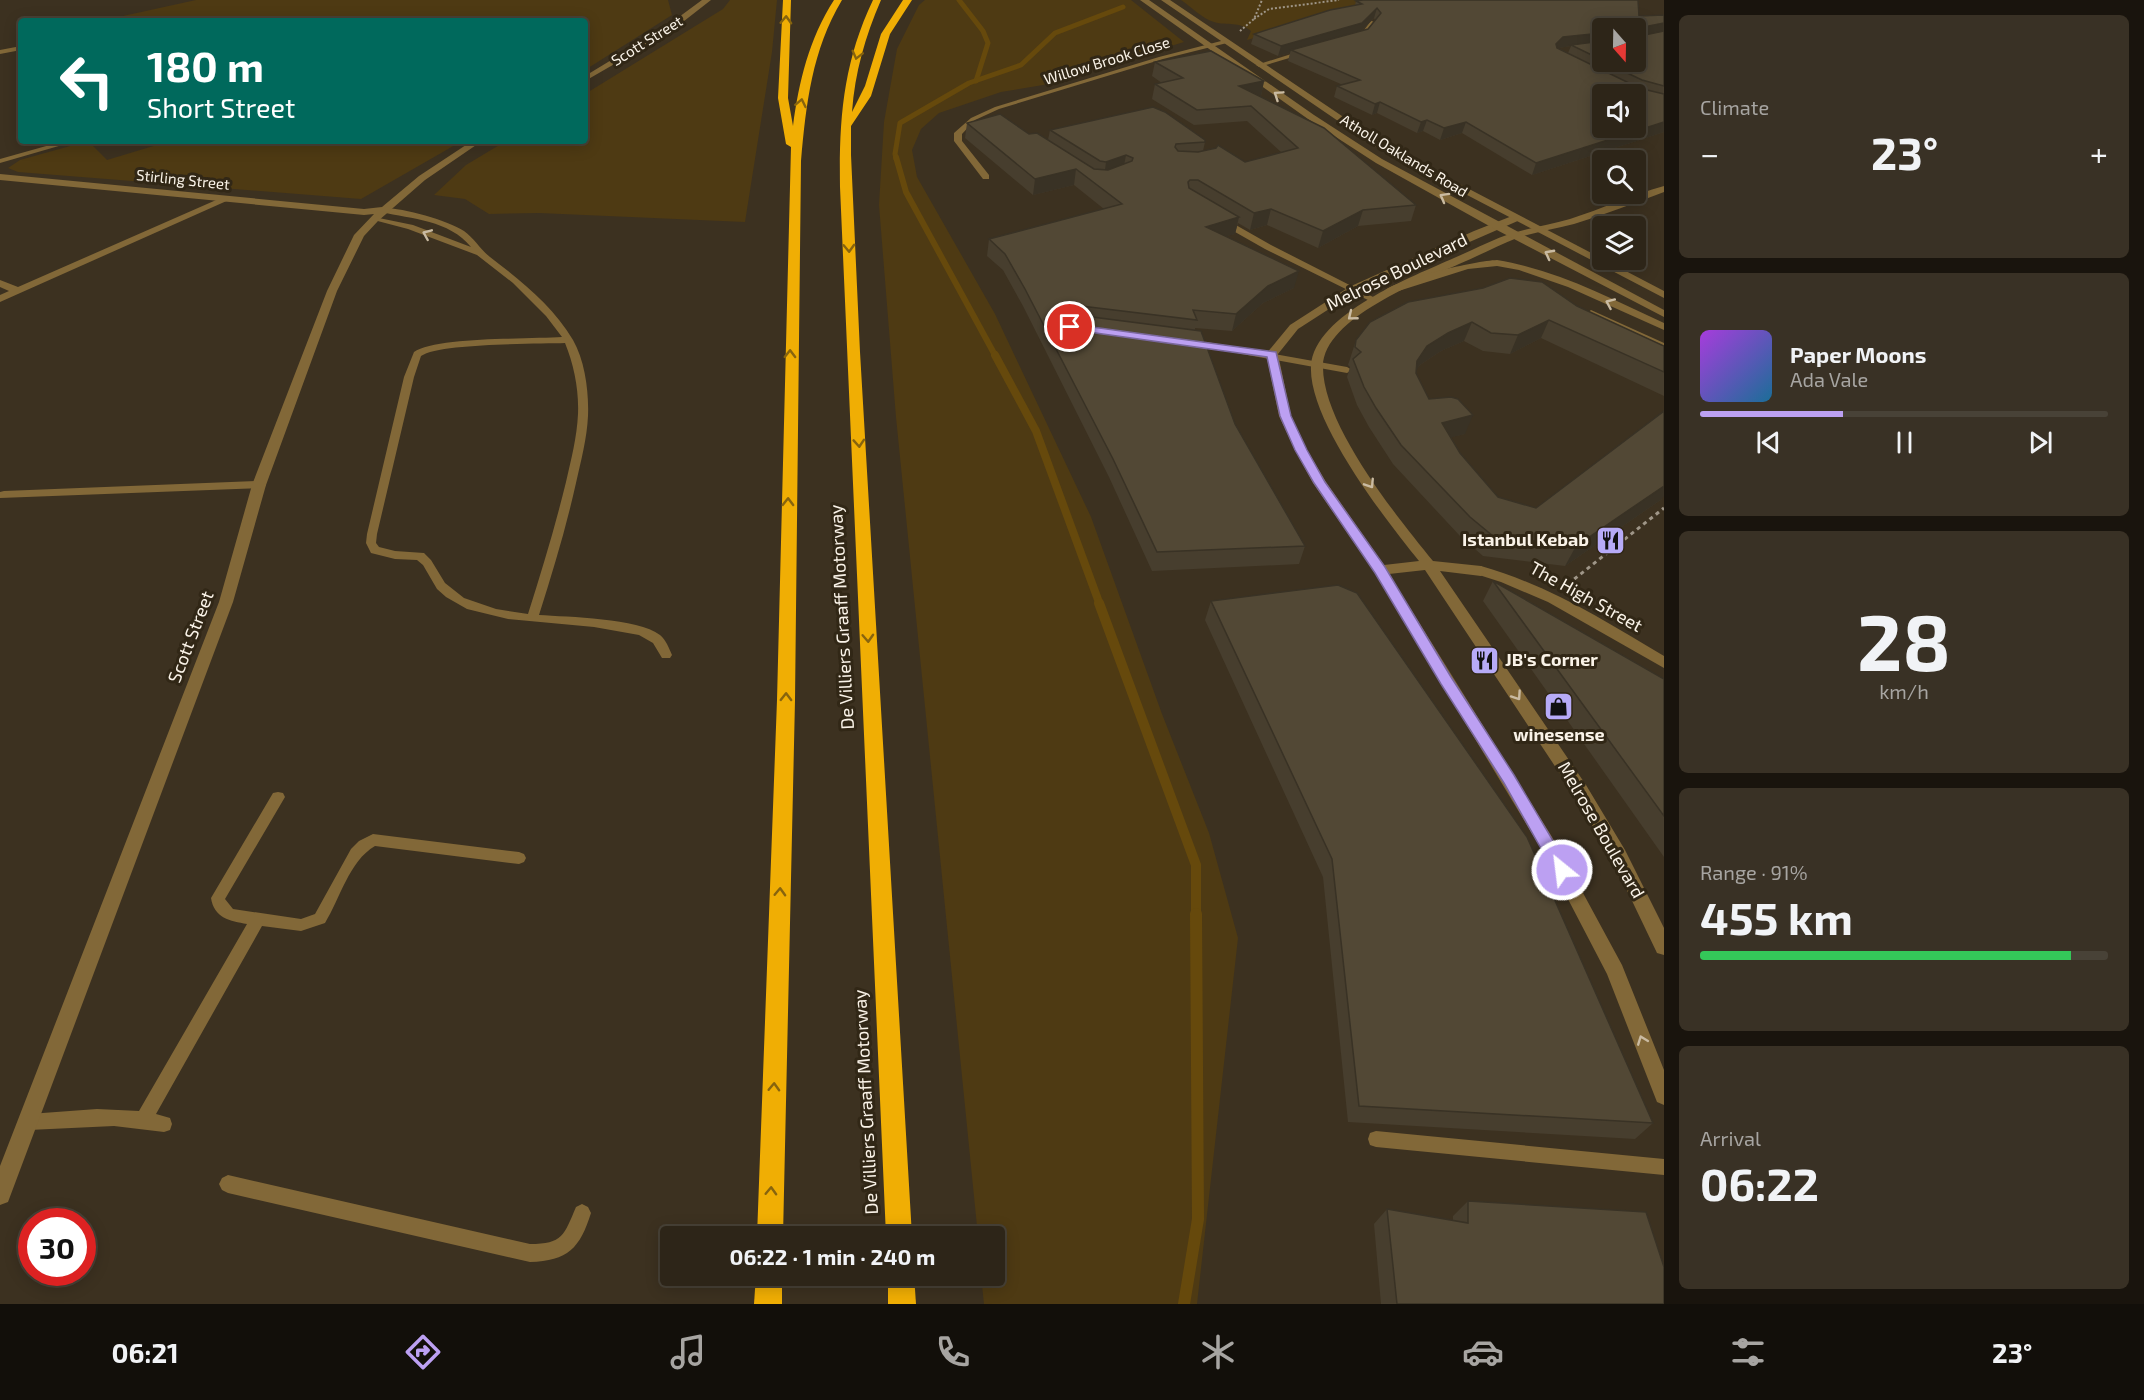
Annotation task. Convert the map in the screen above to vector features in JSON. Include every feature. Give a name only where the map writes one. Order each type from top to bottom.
[{"type":"highway","points":[[787,0],[783,98],[795,161]]},
{"type":"highway","points":[[770,1226],[786,700],[795,161],[799,114],[808,70],[820,36],[838,0]]},
{"type":"highway","name":"De Villiers Graaff Motorway","points":[[877,0],[862,36],[854,68],[845,127],[853,372],[860,453],[899,1226]]},
{"type":"highway","points":[[845,127],[865,104],[883,40],[892,19],[908,0]]},
{"type":"highway","points":[[768,1304],[769,1286]]},
{"type":"highway","points":[[901,1286],[902,1304]]},
{"type":"street","name":"Scott Street","points":[[588,77],[667,30],[707,0]]},
{"type":"street","name":"Atholl Oaklands Road","points":[[1144,0],[1207,46],[1379,161],[1514,236],[1664,314]]},
{"type":"street","name":"Atholl Oaklands Road","points":[[1165,0],[1382,147],[1664,295]]},
{"type":"street","name":"Scott Street","points":[[0,1194],[226,602],[259,485],[332,291],[359,235],[374,214],[422,178],[473,144]]},
{"type":"street","name":"Stirling Street","points":[[0,177],[374,214]]},
{"type":"street","name":"Melrose Boulevard","points":[[1664,189],[1572,221],[1514,236],[1389,291],[1330,335],[1321,349],[1317,366],[1319,389],[1330,422],[1391,518],[1430,565],[1580,790],[1618,855],[1664,947]]},
{"type":"street","points":[[0,299],[226,199]]},
{"type":"street","name":"Melrose Boulevard","points":[[1272,354],[1294,327],[1353,289],[1495,225],[1516,218]]},
{"type":"street","points":[[1389,291],[1479,264],[1511,265],[1553,278],[1664,327]]},
{"type":"street","points":[[0,283],[17,291]]},
{"type":"street","points":[[1272,354],[1285,416],[1301,450],[1320,483],[1380,570],[1551,850],[1615,971],[1664,1095]]},
{"type":"street","points":[[4,495],[259,485]]},
{"type":"street","name":"The High Street","points":[[1380,570],[1430,565],[1481,571],[1512,579],[1552,597],[1664,663]]},
{"type":"lane","points":[[1351,39],[1362,36],[1372,22]]},
{"type":"lane","name":"Willow Brook Close","points":[[986,177],[958,141],[958,133],[973,119],[997,108],[1225,42]]},
{"type":"lane","points":[[0,52],[18,49]]},
{"type":"lane","points":[[1259,65],[1316,49]]},
{"type":"lane","points":[[0,161],[61,144]]},
{"type":"lane","points":[[374,214],[429,220],[457,229],[475,245],[480,253]]},
{"type":"lane","points":[[374,214],[480,253],[537,299],[568,340],[576,358],[583,415],[577,455],[557,541],[532,618]]},
{"type":"lane","points":[[1216,217],[1269,247],[1375,300]]},
{"type":"lane","points":[[1579,308],[1664,346]]},
{"type":"lane","points":[[568,340],[441,347],[420,352],[415,358],[409,377],[371,543],[375,550],[382,554],[420,556],[439,584],[458,599],[512,617],[612,626],[641,632],[654,637],[662,644],[666,655]]},
{"type":"lane","points":[[1178,340],[1272,354],[1317,366],[1347,370]]},
{"type":"lane","points":[[278,797],[218,898],[219,904],[229,915],[301,925],[320,919],[362,844],[373,840],[519,858]]},
{"type":"lane","points":[[144,1119],[258,920]]},
{"type":"lane","points":[[29,1122],[76,1118],[144,1119],[164,1124]]},
{"type":"lane","points":[[1376,1139],[1664,1167]]},
{"type":"lane","points":[[228,1185],[530,1253],[548,1254],[561,1249],[575,1233],[582,1213]]},
{"type":"path","points":[[1254,19],[1262,0]]},
{"type":"path","points":[[1225,42],[1269,9],[1339,0]]},
{"type":"path","points":[[1552,597],[1664,508]]},
{"type":"shaded area","points":[[196,0],[668,0],[672,15],[588,68],[588,18],[114,18]]},
{"type":"shaded area","points":[[730,0],[777,0],[772,52],[745,222],[539,213],[489,214],[465,199],[434,195],[466,165],[501,144],[588,144],[588,92],[723,9]]},
{"type":"shaded area","points":[[925,0],[1131,0],[1184,42],[1043,85],[1001,92],[939,113],[921,129],[912,150],[917,177],[995,314],[1091,517],[1162,714],[1209,833],[1238,938],[1197,1304],[984,1304],[982,1286],[1005,1286],[1005,1226],[977,1226],[896,417],[879,205],[884,122],[897,49],[919,5]]},
{"type":"shaded area","points":[[1181,0],[1415,0],[1359,7],[1247,40],[1251,31],[1247,28],[1210,20]]},
{"type":"shaded area","points":[[77,144],[91,144],[107,160],[160,144],[457,144],[361,199],[18,172],[8,168],[20,160]]},
{"type":"building","points":[[1638,0],[1639,16],[1664,15],[1664,23],[1646,27],[1646,18],[1592,18],[1592,34],[1563,37],[1556,44],[1557,48],[1592,65],[1592,72],[1606,72],[1631,84],[1592,84],[1592,138],[1614,138],[1536,163],[1466,122],[1444,128],[1427,120],[1421,122],[1380,102],[1375,104],[1337,86],[1360,80],[1291,50],[1368,29],[1381,13],[1377,8],[1362,23],[1281,46],[1254,34],[1330,10],[1362,4],[1356,1]]},
{"type":"building","points":[[1664,31],[1664,86],[1642,80],[1625,72],[1646,72],[1646,35]]},
{"type":"building","points":[[1592,42],[1592,55],[1571,45]]},
{"type":"building","points":[[1211,51],[1264,81],[1239,86],[1324,128],[1416,205],[1363,210],[1323,231],[1271,209],[1254,213],[1198,180],[1190,180],[1189,188],[1239,217],[1206,227],[1299,271],[1268,286],[1236,314],[1193,310],[1197,320],[1073,305],[1066,309],[1069,314],[1201,331],[1235,424],[1305,546],[1157,552],[1113,459],[1025,289],[1005,254],[989,239],[1122,204],[1076,169],[1035,179],[967,123],[1000,114],[1029,134],[1037,133],[1094,169],[1108,170],[1132,161],[1133,158],[1126,155],[1106,162],[1100,161],[1050,130],[1153,107],[1165,112],[1205,140],[1205,142],[1176,144],[1178,151],[1198,152],[1216,148],[1218,145],[1245,162],[1298,148],[1251,106],[1197,110],[1155,84],[1183,78],[1155,62]]},
{"type":"building","points":[[1646,90],[1664,94],[1664,122],[1646,128]]},
{"type":"building","points":[[1510,278],[1542,282],[1577,306],[1664,346],[1664,372],[1549,320],[1518,335],[1491,333],[1472,322],[1427,346],[1417,361],[1416,373],[1429,399],[1451,397],[1458,399],[1473,415],[1442,423],[1460,453],[1498,497],[1536,508],[1664,411],[1664,486],[1576,546],[1493,536],[1470,517],[1401,445],[1364,387],[1353,359],[1361,352],[1355,347],[1356,340],[1370,322],[1408,302],[1483,288]]},
{"type":"building","points":[[1493,581],[1664,679],[1664,816]]},
{"type":"building","points":[[1338,585],[1357,593],[1527,837],[1653,1123],[1359,1106],[1332,859],[1211,601]]},
{"type":"building","points":[[1468,1201],[1646,1212],[1664,1267],[1664,1304],[1397,1304],[1387,1209],[1468,1223]]},
{"type":"waterway","points":[[959,0],[983,31],[988,43],[976,81]]},
{"type":"waterway","points":[[976,81],[1021,65],[1055,33],[1123,7]]},
{"type":"waterway","points":[[896,159],[900,123],[976,81]]},
{"type":"waterway","points":[[896,157],[906,192],[996,357]]},
{"type":"waterway","points":[[995,355],[1036,431],[1100,605]]},
{"type":"waterway","points":[[1099,603],[1196,865],[1196,914]]},
{"type":"waterway","points":[[1184,1304],[1198,1219],[1196,914]]},
{"type":"place","name":"Istanbul Kebab","points":[[1610,540]]},
{"type":"place","name":"JB's Corner","points":[[1484,660]]},
{"type":"place","name":"winesense","points":[[1559,706]]},
{"type":"route","points":[[1070,327],[1272,354],[1275,379],[1285,416],[1301,450],[1320,483],[1380,570],[1446,681],[1509,779],[1562,870]]}]
